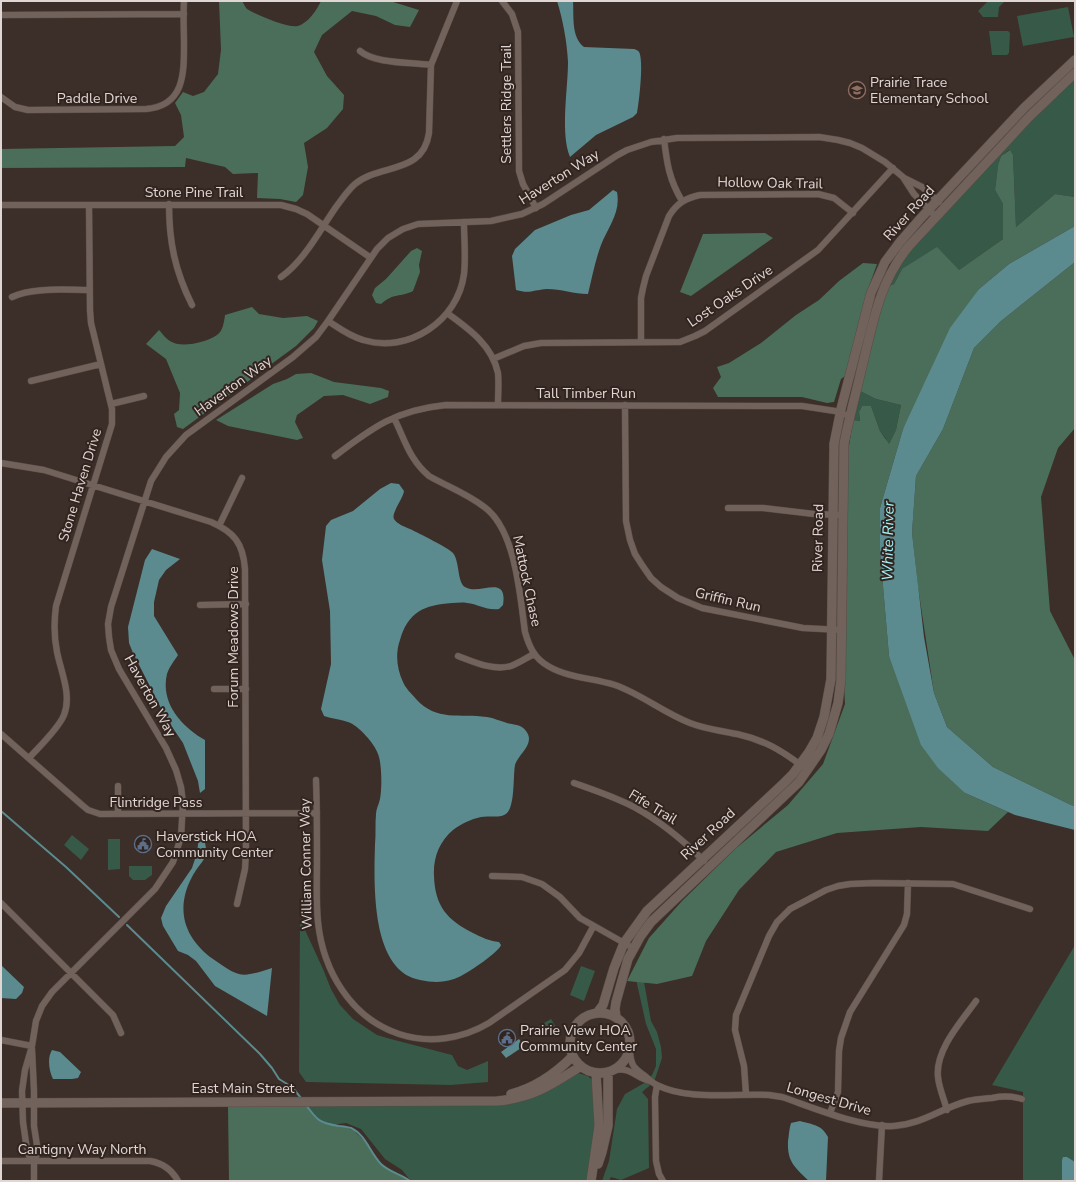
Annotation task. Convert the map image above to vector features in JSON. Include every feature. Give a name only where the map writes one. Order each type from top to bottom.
[{"type":"main road","name":"River Road","points":[[597,1013],[604,1005],[614,968],[624,943],[647,911],[783,784],[800,764],[817,738],[826,710],[831,679],[833,455],[883,288],[900,257],[936,217],[941,204],[1024,108],[1075,60]]},
{"type":"main road","name":"River Road","points":[[616,1017],[614,1009],[628,959],[633,948],[651,922],[789,793],[808,771],[829,734],[838,703],[841,680],[845,414],[875,283],[885,262],[929,210],[941,204],[1075,73]]},
{"type":"main road","points":[[597,1013],[616,1017],[624,1024],[631,1040],[630,1052],[624,1062],[611,1071],[596,1073],[588,1071],[581,1066],[573,1056],[570,1045],[574,1028],[586,1016],[597,1013]]},
{"type":"main road","name":"East Main Street","points":[[485,1100],[514,1093],[545,1079],[573,1056]]},
{"type":"main road","name":"East Main Street","points":[[1,1103],[316,1102],[511,1099],[531,1094],[552,1085],[581,1066]]},
{"type":"main road","points":[[592,1178],[602,1152],[608,1126],[611,1071]]},
{"type":"main road","points":[[592,1178],[599,1126],[596,1073]]},
{"type":"street","points":[[1,15],[184,14],[184,1]]},
{"type":"street","points":[[281,277],[298,263],[345,195],[355,184],[371,175],[407,164],[421,153],[427,142],[429,133],[431,66],[457,1]]},
{"type":"street","name":"Settlers Ridge Trail","points":[[502,1],[512,14],[518,32],[518,164],[523,184],[536,208]]},
{"type":"street","name":"Paddle Drive","points":[[1,98],[15,107],[28,110],[150,109],[158,107],[170,99],[178,89],[182,80],[184,70],[184,14]]},
{"type":"street","points":[[360,51],[366,56],[378,59],[431,66]]},
{"type":"street","name":"Haverton Way","points":[[34,1161],[29,1156],[28,1152],[24,1127],[22,1091],[35,1025],[42,1006],[52,992],[147,898],[161,882],[170,868],[181,837],[183,814],[182,790],[176,770],[166,748],[119,669],[111,650],[108,624],[111,607],[144,501],[154,474],[180,440],[301,350],[316,337],[371,258],[388,238],[408,226],[423,223],[502,220],[522,214],[536,208],[616,156],[637,146],[664,139],[708,137],[830,138],[862,148],[885,162],[902,177],[914,194],[936,217]]},
{"type":"street","points":[[641,342],[641,298],[646,276],[669,216],[674,208],[682,201],[670,177],[664,139]]},
{"type":"street","name":"Lost Oaks Drive","points":[[493,359],[524,346],[540,343],[680,342],[695,336],[705,331],[818,250],[893,168]]},
{"type":"street","name":"Haverton Way","points":[[902,177],[922,187],[941,204]]},
{"type":"street","name":"Hollow Oak Trail","points":[[682,201],[690,197],[700,195],[818,194],[834,198],[853,213]]},
{"type":"street","points":[[169,204],[170,232],[174,259],[181,280],[192,304]]},
{"type":"street","name":"Stone Pine Trail","points":[[1,205],[281,205],[300,211],[371,258]]},
{"type":"street","name":"Stone Haven Drive","points":[[29,758],[59,724],[66,707],[67,692],[56,643],[56,611],[60,591],[112,424],[111,404],[91,323],[89,290],[89,205]]},
{"type":"street","points":[[328,321],[354,337],[364,341],[387,344],[401,342],[420,335],[435,325],[447,313],[457,299],[464,274],[464,222]]},
{"type":"street","points":[[12,297],[22,292],[32,291],[89,290]]},
{"type":"street","points":[[447,313],[473,333],[485,345],[493,359],[498,374],[498,404]]},
{"type":"street","points":[[31,381],[101,364]]},
{"type":"street","points":[[111,404],[144,396]]},
{"type":"street","name":"Tall Timber Run","points":[[335,456],[374,427],[418,409],[433,406],[498,404],[802,406],[845,414]]},
{"type":"street","name":"Griffin Run","points":[[625,405],[625,510],[627,528],[635,554],[646,572],[668,592],[694,605],[803,628],[842,630]]},
{"type":"street","name":"Mattock Chase","points":[[394,418],[412,458],[422,470],[429,476],[478,502],[488,510],[500,525],[510,547],[525,632],[534,654]]},
{"type":"street","name":"Forum Meadows Drive","points":[[1,462],[35,468],[93,485],[219,526],[229,532],[242,550],[246,569],[246,862],[237,904]]},
{"type":"street","points":[[219,526],[242,478]]},
{"type":"street","points":[[728,508],[764,508],[814,514],[843,515]]},
{"type":"street","points":[[200,605],[246,604]]},
{"type":"street","points":[[458,656],[484,665],[497,667],[510,666],[534,654],[545,664],[556,670],[615,685],[693,724],[746,736],[767,743],[800,764],[808,771]]},
{"type":"street","points":[[214,689],[246,689]]},
{"type":"street","name":"Flintridge Pass","points":[[1,734],[88,810],[100,814],[317,813]]},
{"type":"street","name":"William Conner Way","points":[[316,780],[317,915],[320,933],[337,983],[350,1002],[366,1017],[390,1031],[414,1038],[439,1039],[461,1035],[478,1029],[489,1023],[565,970],[579,953],[593,927]]},
{"type":"street","name":"Fife Trail","points":[[574,783],[633,806],[681,839],[710,866]]},
{"type":"street","points":[[118,786],[118,814]]},
{"type":"street","points":[[492,876],[522,878],[542,884],[560,897],[580,918],[593,927],[633,948]]},
{"type":"street","points":[[746,1094],[744,1066],[735,1030],[736,1015],[777,922],[790,909],[826,890],[838,886],[850,884],[908,883],[953,884],[1030,909]]},
{"type":"street","points":[[830,1113],[838,1092],[839,1051],[845,1025],[857,998],[904,925],[907,914],[908,883]]},
{"type":"street","points":[[1,903],[113,1015],[121,1033]]},
{"type":"street","points":[[947,1110],[940,1088],[937,1067],[944,1048],[976,1001]]},
{"type":"street","points":[[1,1040],[32,1046]]},
{"type":"street","name":"Haverton Way","points":[[32,1046],[34,1065],[34,1126],[38,1152],[34,1161],[34,1181]]},
{"type":"street","name":"Longest Drive","points":[[630,1052],[630,1060],[634,1067],[650,1081],[674,1092],[690,1094],[769,1095],[782,1097],[857,1121],[882,1126],[904,1125],[920,1121],[967,1101],[1011,1096],[1022,1099]]},
{"type":"street","name":"Longest Drive","points":[[611,1071],[626,1069],[642,1079],[650,1081]]},
{"type":"street","points":[[657,1085],[655,1098],[656,1161],[659,1174],[663,1181]]},
{"type":"street","points":[[879,1181],[882,1126]]},
{"type":"street","name":"Cantigny Way North","points":[[1,1161],[142,1160],[163,1165],[172,1172],[178,1181]]},
{"type":"green space","points":[[219,1],[242,1],[247,9],[252,12],[293,26],[298,26],[309,19],[321,1],[390,1],[419,10],[410,27],[395,25],[376,16],[352,11],[322,35],[314,52],[327,76],[344,95],[343,109],[327,128],[304,143],[308,167],[303,195],[296,202],[280,199],[257,198],[258,173],[233,174],[225,167],[186,158],[185,167],[1,168],[1,149],[175,146],[184,137],[181,115],[175,103],[183,92],[193,96],[204,92],[218,74],[221,50]]},
{"type":"green space","points":[[988,1],[1004,2],[999,7],[998,17],[983,17],[978,11]]},
{"type":"green space","points":[[1068,7],[1074,37],[1023,46],[1017,16]]},
{"type":"green space","points":[[989,31],[1008,31],[1010,33],[1009,53],[1007,55],[992,55]]},
{"type":"green space","points":[[1075,72],[1075,197],[1055,194],[1016,227],[1013,155],[1009,150],[1001,156],[998,165],[995,190],[1003,204],[1003,239],[959,270],[902,269],[894,284],[883,288],[894,266]]},
{"type":"green space","points":[[1010,150],[1013,155],[1016,227],[1055,194],[1075,197],[1075,226],[1009,264],[979,289],[903,429],[880,508],[880,551],[889,656],[965,793],[1008,812],[988,831],[921,827],[837,833],[776,852],[739,890],[706,941],[692,976],[657,984],[627,981],[649,938],[682,901],[735,849],[788,805],[823,764],[845,704],[841,630],[844,477],[853,420],[860,421],[859,412],[862,406],[871,406],[880,431],[889,444],[896,430],[901,405],[876,399],[860,391],[883,288],[894,284],[902,269],[937,247],[959,270],[1003,239],[1003,204],[995,190],[998,165],[1001,156]]},
{"type":"green space","points":[[765,233],[773,238],[691,296],[680,292],[703,234]]},
{"type":"green space","points":[[417,248],[422,251],[419,265],[420,272],[413,291],[394,296],[381,304],[376,303],[372,295],[375,288],[386,279],[411,251]]},
{"type":"green space","points":[[1075,262],[1075,428],[1058,448],[1041,497],[1050,611],[1075,660],[1075,806],[993,767],[947,727],[934,693],[918,587],[912,533],[916,476],[943,429],[974,348],[1001,321]]},
{"type":"green space","points":[[863,263],[877,264],[866,295],[845,376],[841,379],[834,402],[827,403],[802,397],[718,397],[713,388],[721,377],[717,367],[729,363],[761,343],[796,315],[819,300],[839,281]]},
{"type":"green space","points":[[252,307],[259,314],[283,318],[307,316],[318,321],[314,328],[296,346],[183,429],[177,427],[174,414],[179,410],[180,393],[166,359],[146,344],[159,330],[170,341],[181,344],[194,344],[213,338],[221,331],[225,315]]},
{"type":"green space","points":[[311,373],[334,382],[381,388],[389,391],[388,397],[370,404],[343,395],[324,396],[297,415],[295,422],[303,438],[297,440],[228,426],[216,420],[273,384],[296,374]]},
{"type":"green space","points":[[860,391],[876,399],[901,405],[896,430],[889,444],[872,505],[870,537],[856,567],[866,598],[860,621],[866,646],[867,674],[876,691],[880,710],[905,759],[905,772],[901,779],[873,791],[830,797],[820,801],[811,810],[798,830],[768,839],[727,883],[716,892],[705,913],[672,947],[656,955],[647,964],[643,976],[651,1021],[657,1032],[662,1058],[654,1082],[642,1092],[648,1099],[649,1168],[621,1180],[611,1177],[609,1181],[602,1181],[609,1161],[617,1109],[625,1094],[646,1082],[652,1075],[656,1066],[656,1049],[646,1024],[637,984],[636,972],[654,951],[670,943],[702,910],[714,889],[725,880],[753,847],[766,835],[777,830],[791,829],[796,826],[808,807],[817,798],[830,793],[872,787],[898,775],[901,770],[901,760],[880,720],[873,691],[865,675],[864,647],[858,621],[859,609],[863,599],[853,573],[852,564],[865,543],[869,504],[886,439],[880,431],[871,406],[862,406],[859,412],[860,421],[853,420]]},
{"type":"green space","points":[[72,835],[89,849],[81,860],[64,845]]},
{"type":"green space","points":[[108,839],[120,839],[120,869],[108,870]]},
{"type":"green space","points":[[129,866],[152,866],[152,875],[145,880],[133,880],[129,876]]},
{"type":"green space","points":[[300,919],[331,989],[340,1005],[353,1019],[377,1035],[452,1055],[458,1066],[467,1070],[488,1061],[488,1082],[451,1085],[306,1082],[299,1072]]},
{"type":"green space","points":[[1075,945],[1075,1181],[1023,1181],[1023,1092],[992,1085]]},
{"type":"green space","points":[[581,966],[595,971],[584,1001],[570,995]]},
{"type":"green space","points":[[551,1019],[556,1027],[540,1037],[535,1028]]},
{"type":"green space","points":[[578,1073],[588,1076],[594,1082],[595,1137],[587,1181],[411,1181],[402,1170],[385,1159],[361,1129],[346,1123],[331,1125],[322,1122],[314,1116],[307,1105],[493,1103]]},
{"type":"green space","points":[[307,1105],[316,1118],[322,1122],[346,1127],[354,1131],[365,1141],[382,1165],[410,1181],[229,1181],[228,1106]]},
{"type":"water","points":[[557,1],[573,1],[573,20],[575,32],[580,43],[584,47],[638,50],[641,64],[640,91],[637,113],[633,117],[596,135],[570,157],[565,136],[568,62],[564,31]]},
{"type":"water","points":[[613,190],[617,192],[618,200],[616,213],[599,251],[588,294],[552,289],[542,289],[528,292],[516,290],[512,256],[515,249],[535,230],[571,215],[589,210]]},
{"type":"water","name":"White River","points":[[1075,226],[1075,262],[1001,321],[974,348],[943,429],[916,476],[912,533],[924,637],[934,693],[947,727],[993,767],[1075,806],[1075,830],[1015,815],[965,793],[938,768],[921,745],[889,656],[880,551],[880,508],[903,429],[950,328],[979,289],[1009,264]]},
{"type":"water","points":[[391,483],[399,484],[404,491],[394,513],[395,521],[440,544],[453,553],[457,561],[462,584],[465,587],[471,589],[491,587],[497,588],[501,590],[503,595],[503,605],[499,609],[490,609],[465,603],[452,603],[425,608],[418,612],[403,630],[398,645],[398,667],[404,684],[416,699],[432,711],[440,714],[492,718],[520,726],[529,736],[528,745],[515,765],[513,797],[510,809],[507,813],[501,816],[484,816],[470,820],[453,830],[444,840],[438,851],[434,869],[435,887],[440,904],[444,911],[456,923],[464,928],[485,939],[499,942],[501,945],[490,957],[465,974],[451,980],[441,982],[420,980],[404,973],[392,960],[384,943],[378,923],[375,880],[376,810],[380,799],[381,789],[381,770],[379,758],[376,750],[366,735],[348,722],[324,716],[321,709],[331,664],[330,611],[322,560],[326,526],[331,520],[353,511],[380,489]]},
{"type":"water","points":[[152,549],[180,559],[166,570],[159,580],[154,602],[154,616],[178,655],[167,674],[167,695],[170,704],[181,721],[196,735],[205,740],[205,789],[200,793],[198,781],[183,743],[166,718],[129,643],[128,627],[145,560]]},
{"type":"water","points":[[199,836],[203,836],[206,855],[192,877],[187,889],[184,900],[185,922],[195,942],[203,951],[229,970],[235,973],[247,975],[272,968],[267,1016],[215,986],[196,961],[188,955],[178,951],[163,926],[161,918],[166,906],[192,868],[197,853]]},
{"type":"water","points":[[1,965],[24,987],[22,993],[16,999],[1,998]]},
{"type":"water","points":[[519,1039],[524,1046],[506,1058],[501,1052]]},
{"type":"water","points":[[52,1050],[60,1052],[81,1072],[78,1078],[53,1079],[49,1064],[49,1057]]},
{"type":"water","points":[[800,1121],[819,1127],[828,1137],[826,1181],[809,1181],[793,1164],[788,1148],[790,1125],[791,1123]]},
{"type":"water","points":[[1063,1157],[1067,1157],[1075,1162],[1075,1181],[1062,1181]]},
{"type":"waterway","points":[[1,811],[66,867],[119,917]]},
{"type":"waterway","points":[[127,925],[260,1054],[279,1079],[292,1087],[301,1098]]},
{"type":"waterway","points":[[306,1105],[319,1120],[332,1125],[351,1128],[356,1131],[381,1164],[410,1181]]},
{"type":"place","name":"Prairie Trace Elementary School","points":[[857,90]]},
{"type":"place","name":"Haverstick HOA Community Center","points":[[143,844]]},
{"type":"place","name":"Prairie View HOA Community Center","points":[[507,1038]]}]
